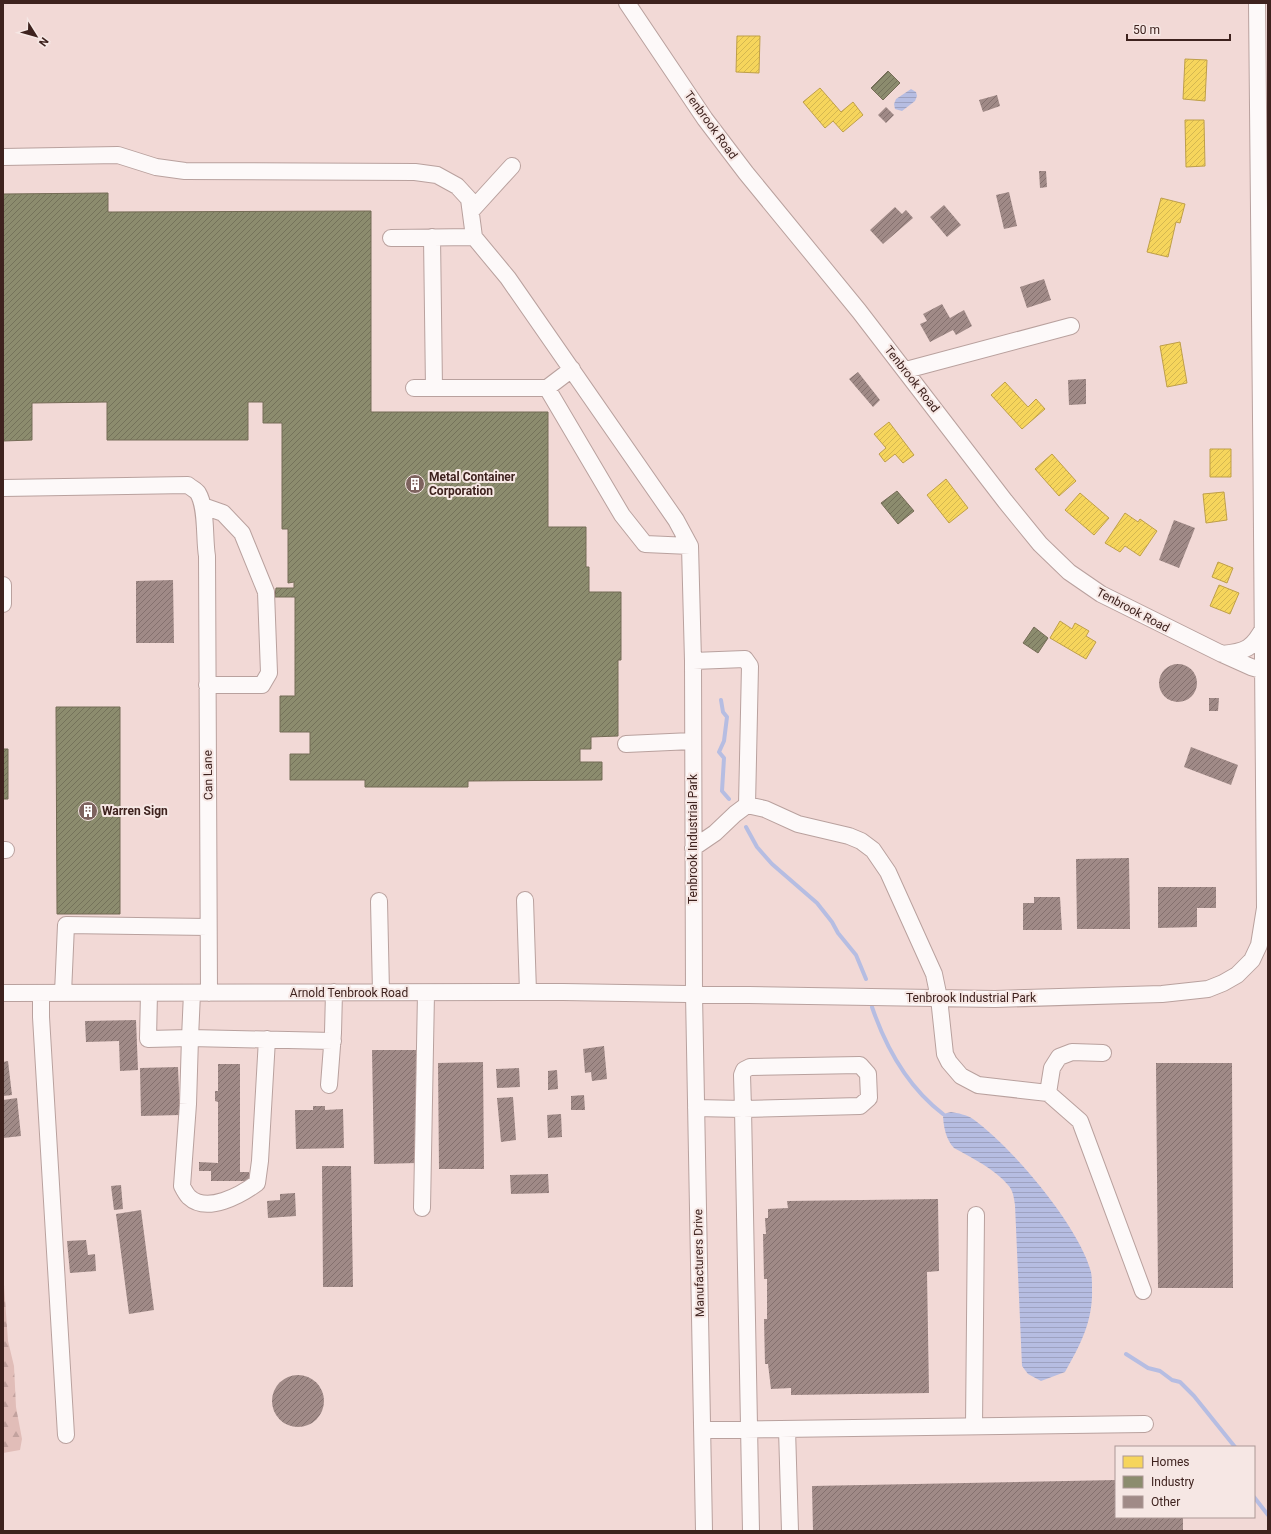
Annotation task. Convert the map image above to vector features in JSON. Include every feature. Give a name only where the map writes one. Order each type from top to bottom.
[{"type":"street","name":"Tenbrook Road","points":[[626,3],[727,149],[906,370],[1022,523],[1059,563],[1101,594],[1222,654],[1251,667],[1267,671]]},
{"type":"street","points":[[1257,3],[1263,236],[1264,627],[1267,671]]},
{"type":"street","points":[[3,157],[118,154],[156,167],[185,171],[414,172],[437,175],[457,186],[469,199],[474,237],[508,278],[572,368],[676,520],[690,546]]},
{"type":"street","points":[[471,211],[512,166]]},
{"type":"street","points":[[432,237],[434,388]]},
{"type":"street","points":[[392,238],[474,237]]},
{"type":"street","points":[[906,370],[1071,326]]},
{"type":"street","points":[[414,388],[548,388],[572,368]]},
{"type":"street","points":[[548,388],[622,515],[645,544],[690,546]]},
{"type":"street","points":[[3,488],[188,485],[198,493],[203,506],[223,512],[242,533],[255,561],[266,592],[269,672],[262,685],[207,685]]},
{"type":"street","name":"Can Lane","points":[[203,506],[204,541],[207,556],[209,993]]},
{"type":"street","name":"Tenbrook Industrial Park","points":[[690,546],[693,661],[692,741],[694,994],[939,998],[1106,997],[1182,993],[1216,986],[1237,975],[1249,963],[1256,953],[1264,924],[1267,671]]},
{"type":"street","points":[[3,585],[3,604]]},
{"type":"street","points":[[1222,654],[1237,653],[1248,649],[1257,640],[1264,627]]},
{"type":"street","points":[[693,661],[745,659],[750,666],[747,805]]},
{"type":"street","points":[[626,744],[692,741]]},
{"type":"street","points":[[693,848],[715,834],[735,814],[747,805],[765,809],[798,824],[849,836],[861,841],[872,850],[888,872],[934,974],[939,998],[945,1054],[949,1062],[961,1076],[969,1082],[983,1086],[1048,1093],[1080,1121],[1143,1291]]},
{"type":"street","points":[[525,900],[528,992]]},
{"type":"street","points":[[379,901],[381,992]]},
{"type":"street","points":[[63,993],[66,925],[208,927]]},
{"type":"street","points":[[329,1085],[334,992]]},
{"type":"street","name":"Arnold Tenbrook Road","points":[[3,993],[528,992],[694,994]]},
{"type":"street","points":[[41,993],[41,1017],[66,1435]]},
{"type":"street","points":[[149,993],[148,1039],[190,1038],[332,1040]]},
{"type":"street","points":[[192,993],[188,1104],[182,1186],[189,1197],[202,1204],[232,1200],[257,1183],[260,1161],[267,1040]]},
{"type":"street","points":[[422,1208],[426,993]]},
{"type":"street","name":"Manufacturers Drive","points":[[694,994],[704,1531]]},
{"type":"street","points":[[1048,1093],[1052,1068],[1059,1057],[1072,1052],[1103,1053]]},
{"type":"street","points":[[696,1108],[743,1109],[860,1106],[868,1098],[868,1074],[860,1065],[750,1067],[744,1070],[742,1075],[743,1109],[751,1531]]},
{"type":"street","points":[[974,1426],[976,1215]]},
{"type":"street","points":[[702,1430],[1145,1424]]},
{"type":"street","points":[[787,1428],[790,1531]]},
{"type":"green space","points":[[3,1271],[8,1341],[14,1366],[16,1407],[22,1439],[20,1450],[3,1453]]},
{"type":"water","points":[[911,89],[916,92],[917,96],[915,101],[902,111],[895,109],[894,104],[896,99]]},
{"type":"water","points":[[951,1112],[962,1114],[973,1119],[1006,1148],[1059,1211],[1084,1253],[1092,1276],[1092,1301],[1088,1323],[1076,1353],[1065,1372],[1041,1381],[1028,1374],[1022,1366],[1015,1205],[1013,1194],[1010,1187],[997,1174],[951,1145],[946,1132],[943,1114]]},
{"type":"building: Homes","points":[[737,36],[760,36],[759,73],[736,72]]},
{"type":"building: Homes","points":[[1185,59],[1207,60],[1205,101],[1183,99]]},
{"type":"building: Homes","points":[[820,88],[841,112],[853,102],[863,115],[843,132],[833,121],[825,128],[803,102]]},
{"type":"building: Homes","points":[[1185,120],[1204,120],[1205,166],[1186,167]]},
{"type":"building: Homes","points":[[1161,198],[1185,204],[1180,223],[1176,222],[1168,257],[1147,252]]},
{"type":"building: Homes","points":[[1180,342],[1187,383],[1167,387],[1160,346]]},
{"type":"building: Homes","points":[[1005,382],[1028,407],[1036,399],[1045,409],[1022,429],[991,395]]},
{"type":"building: Homes","points":[[889,422],[914,455],[903,463],[895,454],[885,462],[879,454],[886,448],[874,434]]},
{"type":"building: Homes","points":[[1210,449],[1231,449],[1231,477],[1210,477]]},
{"type":"building: Homes","points":[[1052,454],[1076,481],[1059,496],[1035,469]]},
{"type":"building: Homes","points":[[946,479],[968,508],[949,523],[927,495]]},
{"type":"building: Homes","points":[[1224,492],[1227,520],[1206,523],[1203,494]]},
{"type":"building: Homes","points":[[1080,493],[1109,518],[1094,535],[1065,510]]},
{"type":"building: Homes","points":[[1125,513],[1138,522],[1140,519],[1157,531],[1140,556],[1125,546],[1120,552],[1105,543]]},
{"type":"building: Homes","points":[[1218,562],[1233,568],[1227,583],[1212,577]]},
{"type":"building: Homes","points":[[1219,585],[1239,593],[1230,614],[1210,606]]},
{"type":"building: Homes","points":[[1060,621],[1072,629],[1075,623],[1089,631],[1086,636],[1096,642],[1086,659],[1050,638]]},
{"type":"building: Industry","points":[[888,71],[900,83],[883,100],[871,88]]},
{"type":"building: Industry","name":"Metal Container Corporation","points":[[108,193],[108,212],[371,211],[371,412],[548,412],[548,527],[586,527],[586,567],[589,567],[589,592],[621,592],[621,660],[618,660],[618,736],[591,737],[591,749],[580,749],[580,762],[602,762],[602,780],[468,781],[468,787],[365,787],[365,780],[290,780],[290,754],[310,754],[310,732],[280,732],[280,696],[295,696],[295,597],[275,597],[276,588],[294,588],[294,582],[288,583],[288,529],[282,529],[282,423],[263,423],[263,402],[248,402],[248,440],[107,440],[107,402],[32,403],[32,440],[3,441],[3,194]]},
{"type":"building: Industry","points":[[897,491],[914,511],[898,524],[881,503]]},
{"type":"building: Industry","points":[[1034,627],[1048,638],[1038,653],[1023,643]]},
{"type":"building: Industry","name":"Warren Sign","points":[[56,707],[120,707],[120,914],[57,914]]},
{"type":"building: Industry","points":[[3,749],[8,749],[8,799],[3,799]]},
{"type":"building: Other","points":[[997,95],[1000,106],[983,112],[979,100]]},
{"type":"building: Other","points":[[886,107],[894,115],[886,123],[878,115]]},
{"type":"building: Other","points":[[1039,171],[1046,171],[1047,187],[1040,188]]},
{"type":"building: Other","points":[[1009,192],[1017,226],[1004,229],[996,195]]},
{"type":"building: Other","points":[[944,205],[961,225],[947,237],[930,217]]},
{"type":"building: Other","points":[[895,207],[902,214],[906,210],[913,218],[883,244],[870,230]]},
{"type":"building: Other","points":[[1044,279],[1051,300],[1027,308],[1020,287]]},
{"type":"building: Other","points":[[942,304],[950,318],[964,310],[972,326],[956,335],[953,330],[930,342],[920,324],[927,321],[923,314]]},
{"type":"building: Other","points":[[858,372],[880,400],[873,407],[849,379]]},
{"type":"building: Other","points":[[1086,379],[1086,404],[1069,405],[1068,380]]},
{"type":"building: Other","points":[[1174,520],[1195,528],[1179,568],[1159,560]]},
{"type":"building: Other","points":[[173,580],[174,643],[136,643],[136,581]]},
{"type":"building: Other","points":[[1178,664],[1188,667],[1194,673],[1197,683],[1194,693],[1188,699],[1178,702],[1168,699],[1162,693],[1159,683],[1162,673],[1168,667]]},
{"type":"building: Other","points":[[1209,698],[1219,698],[1218,711],[1209,711]]},
{"type":"building: Other","points":[[1191,747],[1238,765],[1231,785],[1184,767]]},
{"type":"building: Other","points":[[1129,858],[1130,929],[1077,929],[1076,859]]},
{"type":"building: Other","points":[[1158,887],[1216,887],[1216,908],[1197,908],[1197,927],[1158,928]]},
{"type":"building: Other","points":[[1034,897],[1060,897],[1062,930],[1023,930],[1023,903],[1034,903]]},
{"type":"building: Other","points":[[136,1020],[138,1070],[120,1071],[119,1041],[86,1042],[85,1021]]},
{"type":"building: Other","points":[[604,1046],[607,1079],[592,1081],[591,1072],[585,1073],[583,1049]]},
{"type":"building: Other","points":[[372,1050],[417,1050],[418,1163],[374,1164]]},
{"type":"building: Other","points":[[8,1061],[12,1095],[3,1096],[3,1062]]},
{"type":"building: Other","points":[[483,1062],[484,1169],[439,1169],[438,1063]]},
{"type":"building: Other","points":[[1156,1063],[1232,1063],[1233,1288],[1158,1288]]},
{"type":"building: Other","points":[[218,1064],[240,1064],[240,1172],[249,1172],[249,1181],[211,1181],[211,1171],[199,1171],[199,1162],[218,1163],[218,1102],[215,1101],[215,1091],[218,1091]]},
{"type":"building: Other","points":[[178,1067],[180,1115],[141,1116],[140,1068]]},
{"type":"building: Other","points":[[519,1068],[520,1087],[497,1088],[496,1069]]},
{"type":"building: Other","points":[[557,1070],[558,1089],[548,1090],[548,1071]]},
{"type":"building: Other","points":[[584,1095],[585,1110],[571,1110],[571,1096]]},
{"type":"building: Other","points":[[513,1097],[516,1140],[501,1142],[497,1098]]},
{"type":"building: Other","points":[[17,1098],[21,1136],[3,1138],[3,1100]]},
{"type":"building: Other","points":[[313,1106],[325,1106],[325,1110],[343,1109],[344,1148],[296,1149],[295,1110],[313,1110]]},
{"type":"building: Other","points":[[561,1114],[562,1137],[548,1138],[547,1115]]},
{"type":"building: Other","points":[[322,1166],[351,1166],[353,1287],[323,1287]]},
{"type":"building: Other","points":[[548,1174],[549,1193],[511,1194],[510,1175]]},
{"type":"building: Other","points":[[121,1185],[123,1209],[114,1210],[111,1186]]},
{"type":"building: Other","points":[[295,1193],[296,1216],[268,1218],[267,1201],[280,1200],[280,1194]]},
{"type":"building: Other","points":[[938,1199],[939,1271],[927,1272],[929,1393],[791,1395],[791,1388],[771,1389],[768,1364],[765,1364],[764,1319],[767,1319],[767,1279],[764,1279],[763,1234],[766,1234],[765,1218],[768,1218],[768,1209],[788,1208],[787,1201]]},
{"type":"building: Other","points":[[141,1210],[154,1310],[129,1314],[116,1214]]},
{"type":"building: Other","points":[[86,1240],[88,1255],[95,1254],[96,1271],[70,1273],[67,1241]]},
{"type":"building: Other","points":[[298,1375],[308,1377],[316,1383],[322,1391],[324,1401],[322,1411],[316,1419],[308,1425],[298,1427],[288,1425],[280,1419],[274,1411],[272,1401],[274,1391],[280,1383],[288,1377]]},
{"type":"building: Other","points":[[1115,1480],[1115,1518],[1183,1518],[1183,1531],[813,1531],[812,1486]]},
{"type":"waterway","points":[[721,700],[723,712],[727,717],[724,741],[719,752],[724,758],[722,791],[729,799]]},
{"type":"waterway","points":[[746,827],[757,847],[772,864],[817,903],[832,922],[838,933],[856,955],[866,979]]},
{"type":"waterway","points":[[872,1007],[884,1037],[909,1080],[931,1104],[943,1114]]},
{"type":"waterway","points":[[1126,1354],[1148,1368],[1160,1371],[1172,1380],[1180,1382],[1194,1396],[1234,1446]]},
{"type":"waterway","points":[[1255,1498],[1268,1515]]},
{"type":"place","name":"Metal Container Corporation","points":[[415,484]]},
{"type":"place","name":"Warren Sign","points":[[88,811]]}]
